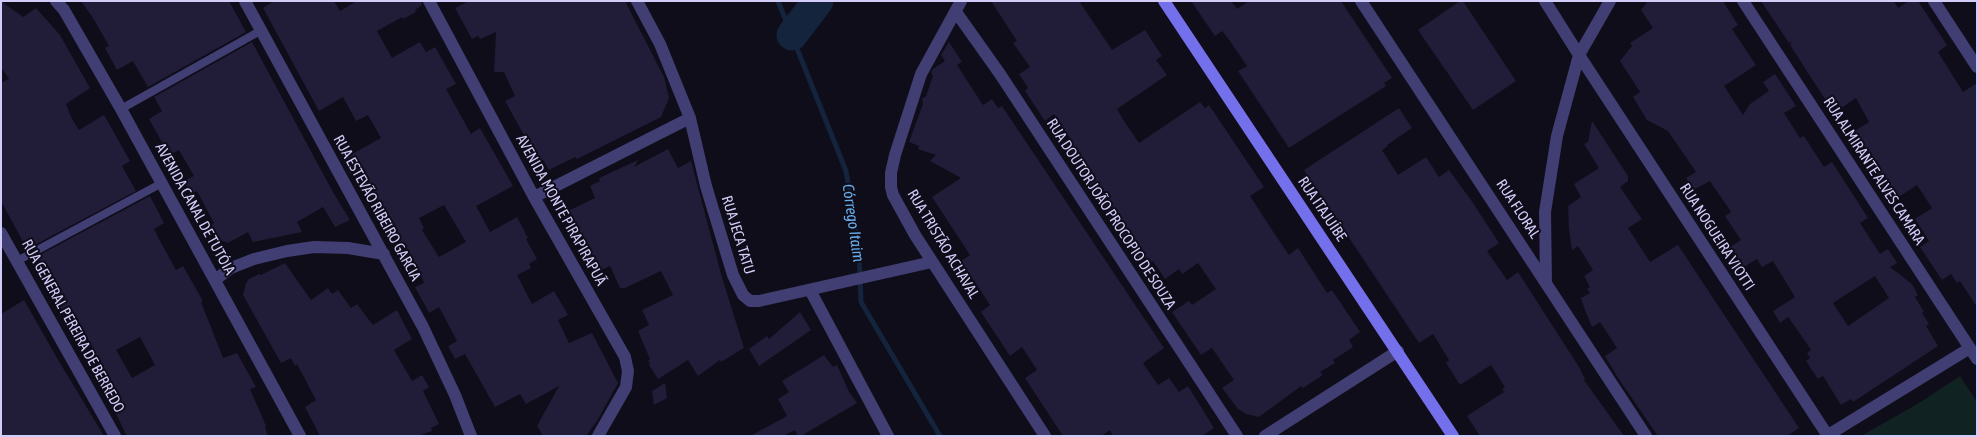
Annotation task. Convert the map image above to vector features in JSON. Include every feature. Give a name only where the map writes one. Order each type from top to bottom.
[{"type":"main road","name":"RUA ITAJUÍBE","points":[[1164,1],[1454,436]]},
{"type":"street","name":"AVENIDA CANAL DE TUTÓIA","points":[[56,1],[64,10],[121,109],[300,436]]},
{"type":"street","name":"RUA ESTEVÃO RIBEIRO GARCIA","points":[[245,1],[423,327],[455,395],[471,436]]},
{"type":"street","name":"AVENIDA MONTE PIRAPIRAPUÃ","points":[[429,1],[534,197],[625,357],[628,372],[626,387],[598,436]]},
{"type":"street","name":"RUA JECA TATU","points":[[637,1],[660,44],[690,118],[706,186],[733,276],[738,289],[743,295],[754,302],[932,262]]},
{"type":"street","name":"RUA FLORAL","points":[[1361,1],[1646,436]]},
{"type":"street","name":"RUA NOGUEIRA VIOTTI","points":[[1545,1],[1578,55],[1828,435]]},
{"type":"street","points":[[1546,283],[1545,212],[1557,136],[1578,55],[1610,1]]},
{"type":"street","name":"RUA ALMIRANTE ALVES CAMARA","points":[[1744,1],[1973,353]]},
{"type":"street","points":[[1934,1],[1977,67]]},
{"type":"street","name":"RUA TRISTÃO ACHAVAL","points":[[958,7],[921,74],[910,104],[891,173],[893,195],[932,262],[1045,436]]},
{"type":"street","name":"RUA DOUTOR JOÃO PROCOPIO DE SOUZA","points":[[958,7],[1237,436]]},
{"type":"street","points":[[534,197],[690,118]]},
{"type":"street","name":"RUA GENERAL PEREIRA DE BERREDO","points":[[1,233],[116,436]]},
{"type":"street","points":[[215,280],[232,268],[254,259],[287,251],[314,247],[348,248],[384,254]]},
{"type":"street","points":[[810,290],[888,436]]},
{"type":"street","points":[[1265,436],[1398,351]]},
{"type":"street","points":[[1828,435],[1973,353]]},
{"type":"lane","points":[[121,109],[260,31]]},
{"type":"lane","points":[[18,261],[162,183]]},
{"type":"shaded area","points":[[1960,376],[1977,402],[1977,436],[1861,436],[1919,403]]},
{"type":"building","points":[[1,1],[23,17],[36,8],[60,35],[90,88],[66,104],[71,117],[79,130],[104,115],[130,161],[122,166],[136,191],[27,249],[1,201],[1,83],[9,79],[1,67]]},
{"type":"building","points":[[81,1],[229,1],[246,32],[148,87],[133,61],[117,70],[105,48],[109,46]]},
{"type":"building","points":[[274,1],[334,1],[340,11],[357,1],[421,1],[422,5],[415,10],[416,12],[403,19],[402,17],[377,31],[392,58],[420,42],[426,52],[435,47],[456,84],[446,89],[471,134],[480,128],[513,186],[476,206],[490,232],[517,217],[537,259],[529,264],[531,268],[517,275],[532,304],[554,291],[568,315],[558,320],[569,343],[592,333],[618,383],[597,421],[586,436],[543,436],[537,426],[559,386],[526,404],[520,394],[495,407],[465,354],[455,359],[448,346],[457,341],[439,307],[429,313],[415,287],[424,283],[419,270],[402,241],[399,243],[395,235],[393,236],[378,210],[381,208],[360,168],[350,174],[343,159],[381,138],[368,115],[356,121],[343,97],[319,111],[263,8]],"holes":[[[444,205],[466,242],[439,257],[422,230],[424,228],[419,218]]]},
{"type":"building","points":[[469,1],[625,1],[664,77],[669,98],[661,117],[577,159],[575,157],[549,170],[543,160],[539,162],[505,101],[515,96],[504,72],[494,72],[496,32],[480,39],[478,36],[472,39],[455,8]]},
{"type":"building","points":[[991,1],[1079,1],[1112,50],[1145,30],[1162,56],[1156,60],[1167,75],[1117,109],[1124,121],[1139,143],[1200,102],[1205,108],[1209,105],[1264,187],[1250,196],[1272,230],[1289,255],[1298,248],[1327,293],[1332,290],[1360,332],[1349,340],[1353,347],[1333,360],[1335,363],[1320,372],[1323,375],[1303,388],[1301,386],[1259,417],[1246,414],[1238,409],[1222,388],[1234,380],[1212,348],[1201,355],[1172,312],[1189,301],[1192,305],[1216,289],[1198,263],[1182,274],[1179,269],[1165,279],[1153,261],[1143,268],[1061,145],[1070,138],[1054,114],[1045,121],[1025,91],[1028,88],[1019,74],[1030,67],[1013,43],[1017,41]]},
{"type":"building","points":[[1191,1],[1231,1],[1237,9],[1249,1],[1341,1],[1392,78],[1384,83],[1386,86],[1289,148],[1238,71],[1247,66],[1222,31],[1215,36]]},
{"type":"building","points":[[1460,1],[1463,1],[1516,81],[1473,110],[1418,30]]},
{"type":"building","points":[[1648,1],[1723,1],[1738,25],[1732,29],[1756,65],[1724,86],[1743,115],[1750,104],[1769,91],[1763,82],[1775,74],[1796,106],[1784,113],[1800,138],[1804,136],[1824,167],[1832,162],[1868,218],[1860,223],[1880,254],[1888,249],[1897,263],[1890,267],[1912,284],[1918,295],[1915,297],[1929,324],[1926,326],[1938,346],[1853,402],[1851,399],[1841,405],[1823,376],[1818,379],[1806,361],[1810,358],[1807,353],[1811,350],[1788,317],[1780,323],[1773,311],[1795,297],[1773,261],[1762,267],[1757,259],[1744,267],[1730,247],[1741,240],[1725,216],[1731,212],[1710,181],[1693,190],[1686,178],[1696,172],[1668,131],[1647,120],[1633,97],[1640,92],[1620,61],[1632,46],[1630,43],[1653,28],[1641,10]],"holes":[[[1875,276],[1889,298],[1848,326],[1833,303]]]},
{"type":"building","points":[[1761,1],[1894,1],[1898,8],[1909,1],[1918,1],[1947,45],[1938,52],[1963,92],[1977,83],[1977,307],[1960,281],[1957,283],[1951,274],[1942,280],[1920,247],[1929,241],[1915,219],[1932,208],[1917,185],[1891,202],[1848,135],[1869,122],[1856,98],[1834,113],[1790,45],[1792,42],[1789,43]]},
{"type":"building","points":[[252,42],[350,220],[335,227],[323,207],[297,222],[302,232],[253,242],[248,232],[228,243],[215,238],[209,226],[214,223],[197,191],[191,194],[184,181],[194,176],[179,150],[169,155],[149,119],[162,111],[154,97]]},
{"type":"building","points":[[949,42],[962,62],[957,65],[983,105],[992,99],[998,108],[1002,106],[1164,348],[1143,363],[1158,385],[1169,378],[1179,392],[1188,386],[1214,428],[1202,436],[1113,436],[1110,430],[1101,436],[1063,436],[1025,378],[1037,370],[1022,347],[1010,356],[981,312],[990,305],[961,261],[970,255],[932,197],[961,178],[930,161],[936,155],[918,149],[919,146],[909,142],[923,104],[922,99],[926,96],[933,76],[931,73],[933,69],[945,61],[941,55]]},
{"type":"building","points":[[1399,108],[1412,128],[1382,150],[1398,175],[1426,157],[1439,177],[1449,170],[1499,243],[1487,251],[1507,280],[1518,272],[1579,367],[1584,380],[1624,436],[1480,436],[1467,416],[1504,392],[1502,389],[1505,387],[1491,365],[1460,385],[1446,363],[1449,360],[1433,334],[1419,343],[1304,170]]},
{"type":"building","points":[[1592,121],[1628,176],[1628,181],[1620,187],[1642,219],[1628,228],[1650,262],[1678,245],[1799,428],[1787,436],[1658,436],[1618,378],[1605,356],[1617,348],[1600,322],[1592,327],[1581,298],[1590,293],[1587,289],[1590,287],[1584,276],[1593,270],[1578,246],[1572,250],[1569,229],[1568,206],[1581,197],[1574,184],[1599,168],[1584,144],[1588,142]]},
{"type":"building","points":[[668,149],[678,168],[691,161],[721,274],[744,348],[721,362],[720,360],[698,376],[688,360],[658,379],[649,365],[648,361],[650,359],[638,331],[649,325],[642,310],[673,295],[661,271],[625,288],[620,288],[610,266],[595,273],[562,214],[595,198],[590,186],[600,181],[599,178],[638,160],[634,167]]},
{"type":"building","points":[[150,196],[164,223],[154,229],[176,270],[183,266],[203,301],[201,302],[223,358],[237,353],[256,387],[250,389],[266,426],[268,436],[127,436],[86,354],[94,350],[79,322],[71,327],[34,258]],"holes":[[[140,337],[155,365],[132,378],[116,350]]]},
{"type":"building","points":[[285,263],[311,300],[328,288],[332,294],[338,290],[351,308],[357,304],[373,325],[397,310],[412,339],[394,350],[412,381],[422,375],[429,387],[423,391],[439,424],[431,428],[432,431],[418,436],[320,436],[305,407],[316,400],[297,364],[295,366],[291,358],[281,363],[243,295],[249,279]]},
{"type":"building","points":[[24,300],[104,436],[1,436],[1,314]]},
{"type":"building","points":[[800,312],[811,330],[759,366],[749,349],[767,336],[769,339]]},
{"type":"building","points":[[824,355],[833,367],[837,365],[849,392],[857,403],[801,436],[798,436],[795,430],[783,436],[750,436],[787,416],[778,399],[789,392],[782,381]]},
{"type":"building","points":[[665,383],[667,398],[654,405],[652,391]]},
{"type":"waterway","name":"Córrego Itaim","points":[[778,1],[846,171],[859,251],[861,302],[940,436]]},
{"type":"waterway","points":[[792,35],[818,1]]}]
